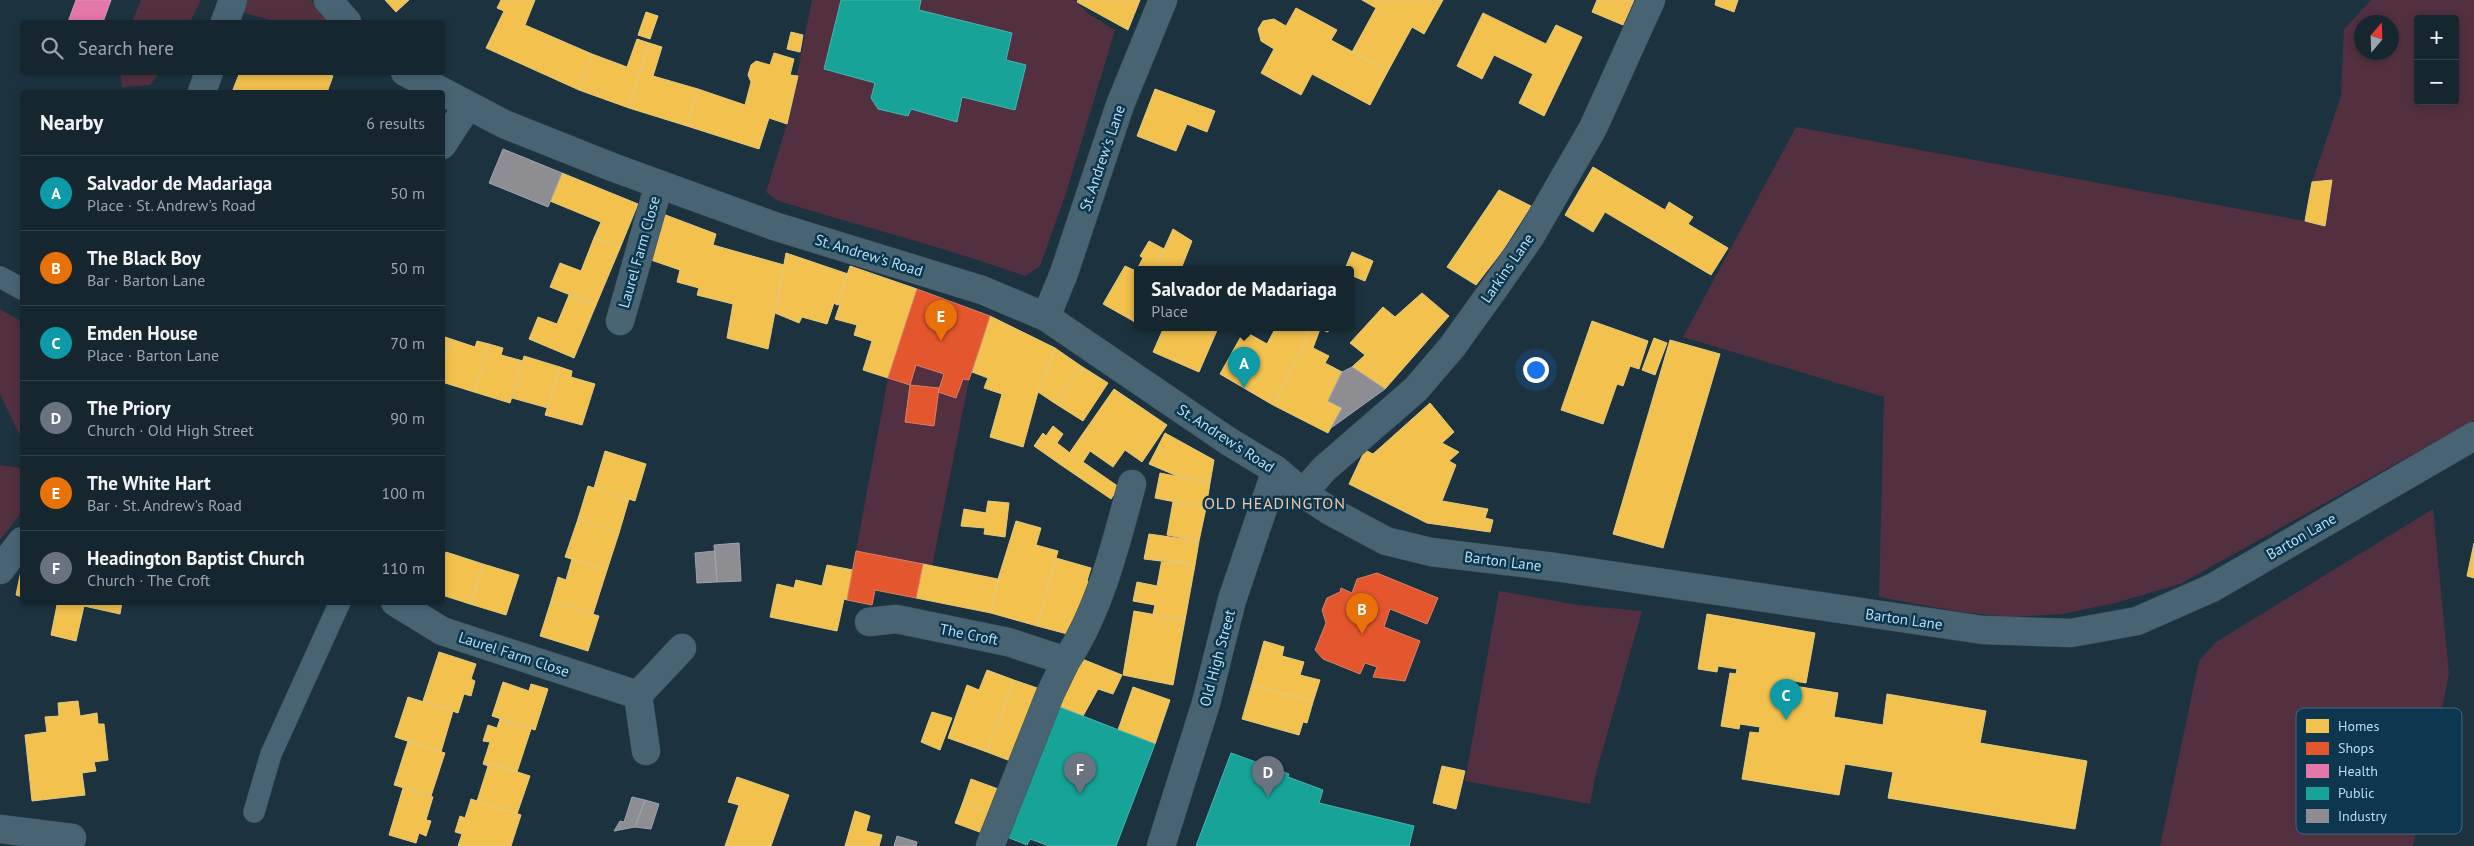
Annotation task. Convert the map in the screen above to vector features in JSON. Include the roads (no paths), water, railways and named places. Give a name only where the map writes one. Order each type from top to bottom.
[{"type":"street","points":[[328,0],[345,20]]},
{"type":"street","name":"St. Andrew's Lane","points":[[1046,317],[1064,272],[1120,106],[1163,0]]},
{"type":"street","name":"Larkins Lane","points":[[1303,493],[1324,469],[1416,389],[1452,347],[1530,237],[1593,128],[1651,0]]},
{"type":"street","points":[[203,90],[208,75]]},
{"type":"street","name":"St. Andrew's Road","points":[[412,75],[440,90]]},
{"type":"street","name":"St. Andrew's Road","points":[[445,93],[548,142],[659,184],[774,226],[982,290],[1046,317],[1228,441],[1276,470],[1303,493]]},
{"type":"street","points":[[445,140],[468,105]]},
{"type":"street","name":"Laurel Farm Close","points":[[620,321],[659,184]]},
{"type":"street","name":"Barton Lane","points":[[1303,493],[1330,512],[1386,541],[1431,552],[1554,567],[1983,630],[2071,633],[2137,621],[2212,588],[2474,436]]},
{"type":"street","name":"Old High Street","points":[[1161,846],[1206,703],[1232,600],[1276,470]]},
{"type":"street","points":[[990,846],[1050,694],[1074,649],[1109,569],[1132,484]]},
{"type":"street","points":[[0,570],[20,544]]},
{"type":"street","name":"Laurel Farm Close","points":[[399,605],[442,631],[638,695]]},
{"type":"street","name":"The Croft","points":[[869,622],[896,619],[1008,642],[1066,661]]},
{"type":"street","points":[[646,751],[638,695],[682,648]]},
{"type":"street","points":[[0,829],[72,838]]},
{"type":"lane","points":[[0,277],[20,288]]},
{"type":"lane","points":[[254,812],[271,754],[339,605]]},
{"type":"place","name":"The White Hart","points":[[941,341]]},
{"type":"place","name":"Salvador de Madariaga","points":[[1244,388]]},
{"type":"place","name":"The Black Boy","points":[[1362,634]]},
{"type":"place","name":"Emden House","points":[[1786,720]]},
{"type":"place","name":"Headington Baptist Church","points":[[1080,794]]},
{"type":"place","name":"The Priory","points":[[1268,797]]},
{"type":"district","name":"OLD HEADINGTON","points":[[1275,503]]}]
